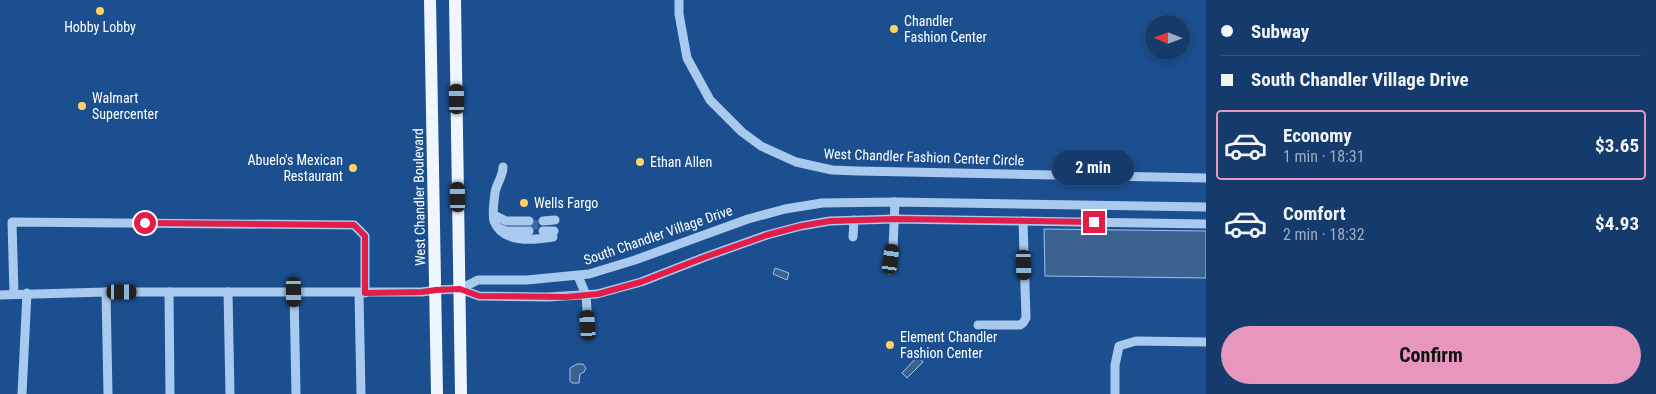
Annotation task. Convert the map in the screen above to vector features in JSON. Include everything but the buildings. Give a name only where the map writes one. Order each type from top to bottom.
[{"type":"main road","name":"West Chandler Boulevard","points":[[430,0],[437,394]]},
{"type":"main road","points":[[448,0],[456,18]]},
{"type":"main road","points":[[455,0],[460,394]]},
{"type":"street","name":"West Chandler Fashion Center Circle","points":[[679,0],[679,14],[687,58],[710,100],[742,132],[761,146],[796,162],[832,170],[1206,178]]},
{"type":"street","points":[[503,167],[503,173],[495,191],[496,222],[504,234],[509,237],[531,239],[554,228],[543,225]]},
{"type":"street","points":[[890,270],[895,202]]},
{"type":"street","name":"South Chandler Village Drive","points":[[460,289],[478,280],[527,280],[578,276],[612,268],[722,228],[784,209],[822,203],[895,202],[1206,207]]},
{"type":"street","points":[[0,295],[106,292],[362,293],[460,289],[479,296],[586,296],[609,292],[721,251],[816,222],[895,219],[1206,224]]},
{"type":"street","points":[[853,237],[854,220]]},
{"type":"street","points":[[506,221],[529,226],[506,231],[496,222],[506,221]]},
{"type":"street","points":[[978,325],[1020,325],[1024,323],[1026,318],[1023,221]]},
{"type":"street","points":[[14,294],[12,222],[354,225],[365,236],[362,293],[361,394]]},
{"type":"street","points":[[578,276],[586,296],[588,325]]},
{"type":"street","points":[[106,292],[108,394]]},
{"type":"street","points":[[169,292],[170,394]]},
{"type":"street","points":[[228,292],[230,394]]},
{"type":"street","points":[[294,292],[296,394]]},
{"type":"street","points":[[22,394],[27,293]]},
{"type":"street","points":[[1116,394],[1115,365],[1119,346],[1136,341],[1206,342]]},
{"type":"water","points":[[1044,229],[1206,231],[1206,278],[1045,276]]},
{"type":"water","points":[[775,268],[789,273],[787,280],[773,274]]},
{"type":"water","points":[[918,356],[923,362],[907,378],[902,373]]},
{"type":"water","points":[[577,364],[583,364],[586,368],[580,374],[579,383],[572,383],[570,381],[570,368]]},
{"type":"tunnel","points":[[529,225],[543,225]]},
{"type":"place","name":"Hobby Lobby","points":[[100,11]]},
{"type":"place","name":"Chandler Fashion Center","points":[[894,29]]},
{"type":"place","name":"Walmart Supercenter","points":[[82,106]]},
{"type":"place","name":"Ethan Allen","points":[[640,162]]},
{"type":"place","name":"Abuelo's Mexican Restaurant","points":[[353,168]]},
{"type":"place","name":"Wells Fargo","points":[[524,203]]},
{"type":"place","name":"Element Chandler Fashion Center","points":[[890,345]]},
{"type":"route","points":[[145,223],[354,225],[365,236],[365,293],[460,289],[479,296],[566,297],[609,292],[742,244],[816,222],[895,219],[1094,222]]}]
